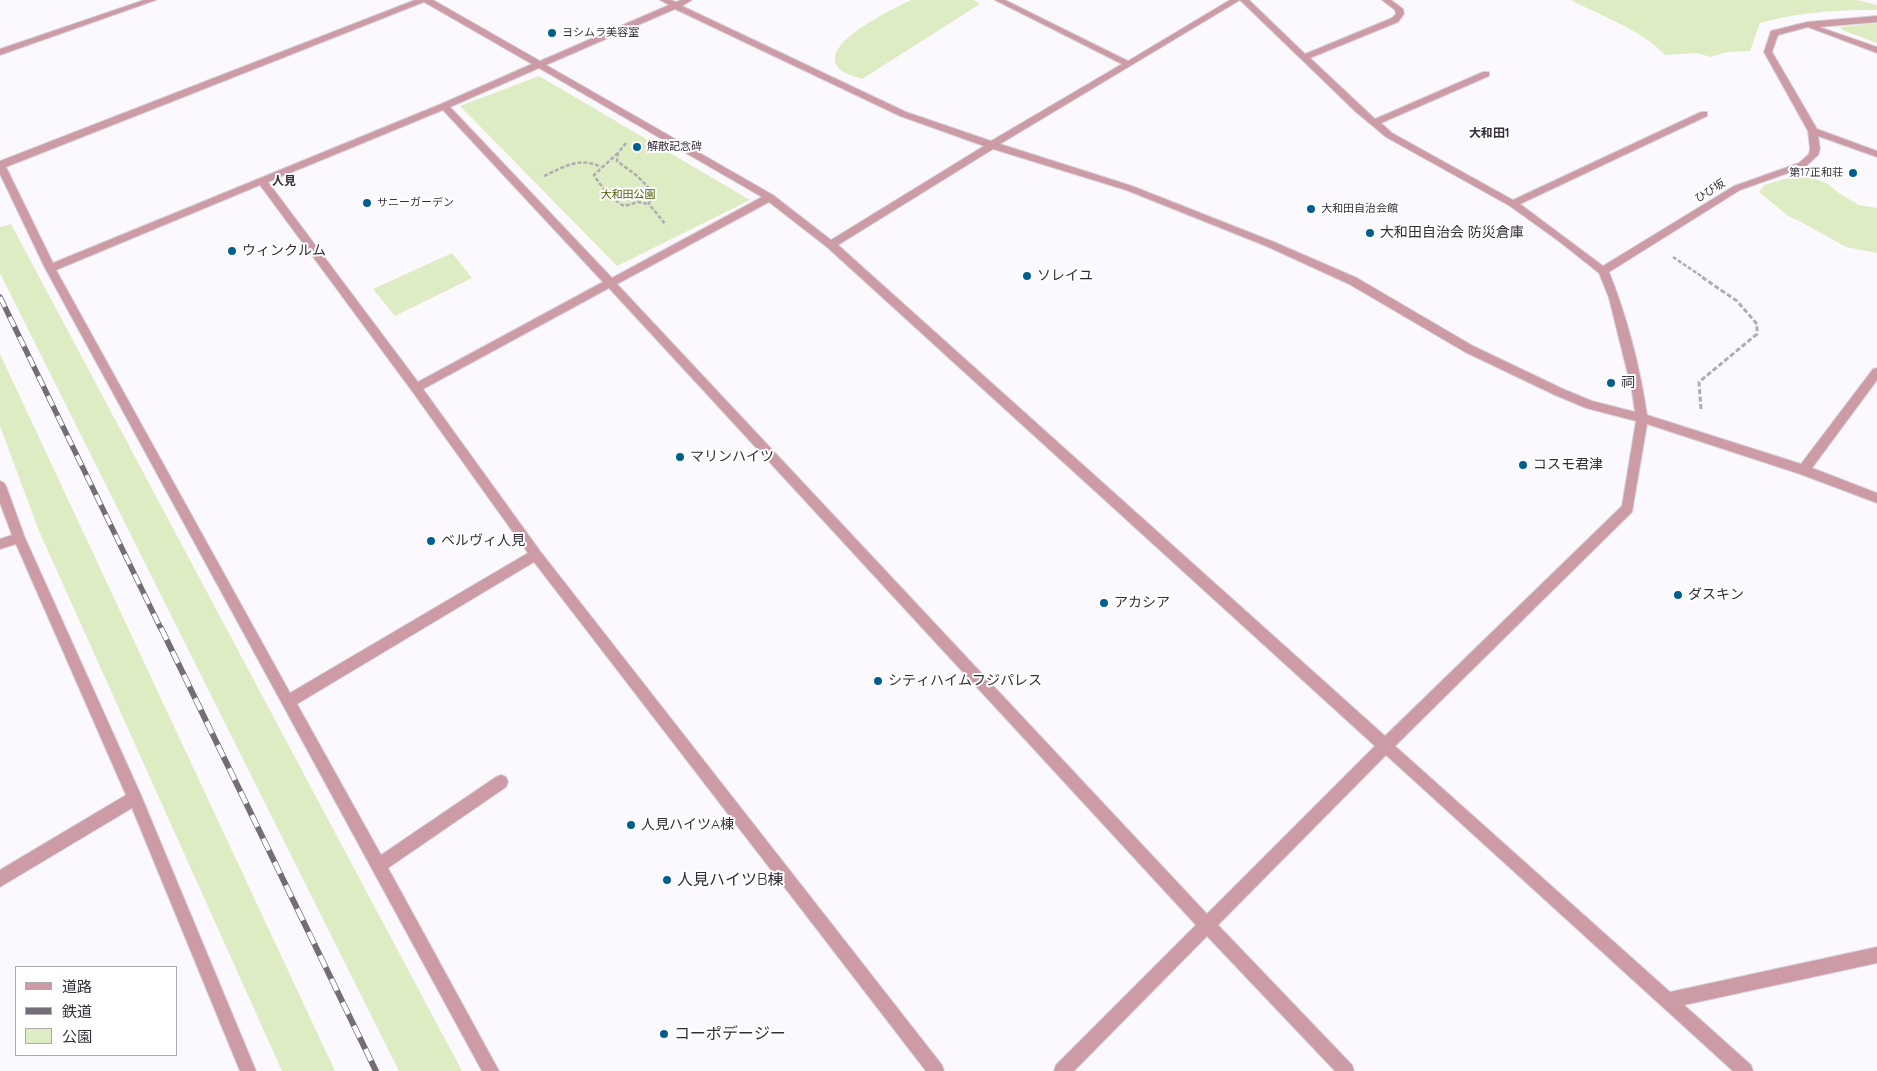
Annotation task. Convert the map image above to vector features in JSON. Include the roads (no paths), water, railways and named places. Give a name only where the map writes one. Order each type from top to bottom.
[{"type":"street","points":[[0,52],[152,0]]},
{"type":"street","points":[[422,0],[1,165],[50,268],[491,1071]]},
{"type":"street","points":[[427,0],[770,197],[831,245],[1745,1071]]},
{"type":"street","points":[[664,0],[887,107],[992,145],[1129,188],[1270,244],[1353,281],[1469,349],[1525,377],[1590,404],[1642,418],[1804,470],[1877,498]]},
{"type":"street","points":[[50,268],[444,106],[688,0]]},
{"type":"street","points":[[999,0],[1128,64]]},
{"type":"street","points":[[831,245],[992,145],[1236,0]]},
{"type":"street","points":[[1062,1071],[1386,745],[1628,508],[1642,418],[1638,391],[1614,298],[1603,272],[1564,240],[1514,204],[1406,145],[1374,123],[1244,0]]},
{"type":"street","points":[[1305,57],[1395,20],[1400,14],[1399,9],[1386,0]]},
{"type":"street","points":[[1877,19],[1807,25],[1774,33],[1768,52],[1813,131],[1877,154]]},
{"type":"street","points":[[1807,25],[1877,50]]},
{"type":"street","points":[[1374,123],[1486,74]]},
{"type":"street","points":[[444,106],[612,283],[1206,925],[1346,1071]]},
{"type":"street","points":[[1514,204],[1704,114]]},
{"type":"street","name":"ひび坂","points":[[1603,272],[1743,185],[1790,170],[1808,162],[1815,149],[1813,131]]},
{"type":"street","points":[[263,182],[416,388],[536,555],[936,1071]]},
{"type":"street","points":[[416,388],[770,197]]},
{"type":"street","points":[[1804,470],[1877,372]]},
{"type":"street","points":[[0,486],[19,538],[135,798],[248,1071]]},
{"type":"street","points":[[0,544],[19,538]]},
{"type":"street","points":[[287,702],[536,555]]},
{"type":"street","points":[[378,866],[501,782]]},
{"type":"street","points":[[0,879],[135,798]]},
{"type":"street","points":[[1667,1001],[1877,955]]},
{"type":"railway","points":[[0,297],[161,629]]},
{"type":"railway","points":[[161,628],[376,1071]]},
{"type":"place","name":"ヨシムラ美容室","points":[[552,33]]},
{"type":"place","name":"解散記念碑","points":[[637,147]]},
{"type":"place","name":"第17正和荘","points":[[1853,173]]},
{"type":"place","name":"サニーガーデン","points":[[367,203]]},
{"type":"place","name":"大和田自治会館","points":[[1311,209]]},
{"type":"place","name":"大和田自治会 防災倉庫","points":[[1370,233]]},
{"type":"place","name":"ウィンクルム","points":[[232,251]]},
{"type":"place","name":"ソレイユ","points":[[1027,276]]},
{"type":"place","name":"祠","points":[[1611,383]]},
{"type":"place","name":"マリンハイツ","points":[[680,457]]},
{"type":"place","name":"コスモ君津","points":[[1523,465]]},
{"type":"place","name":"ベルヴィ人見","points":[[431,541]]},
{"type":"place","name":"ダスキン","points":[[1678,595]]},
{"type":"place","name":"アカシア","points":[[1104,603]]},
{"type":"place","name":"シティハイムフジパレス","points":[[878,681]]},
{"type":"place","name":"人見ハイツA棟","points":[[631,825]]},
{"type":"place","name":"人見ハイツB棟","points":[[667,880]]},
{"type":"place","name":"コーポデージー","points":[[664,1034]]},
{"type":"district","name":"大和田1","points":[[1489,133]]},
{"type":"district","name":"人見","points":[[284,181]]},
{"type":"park label","name":"大和田公園","points":[[628,195]]}]
